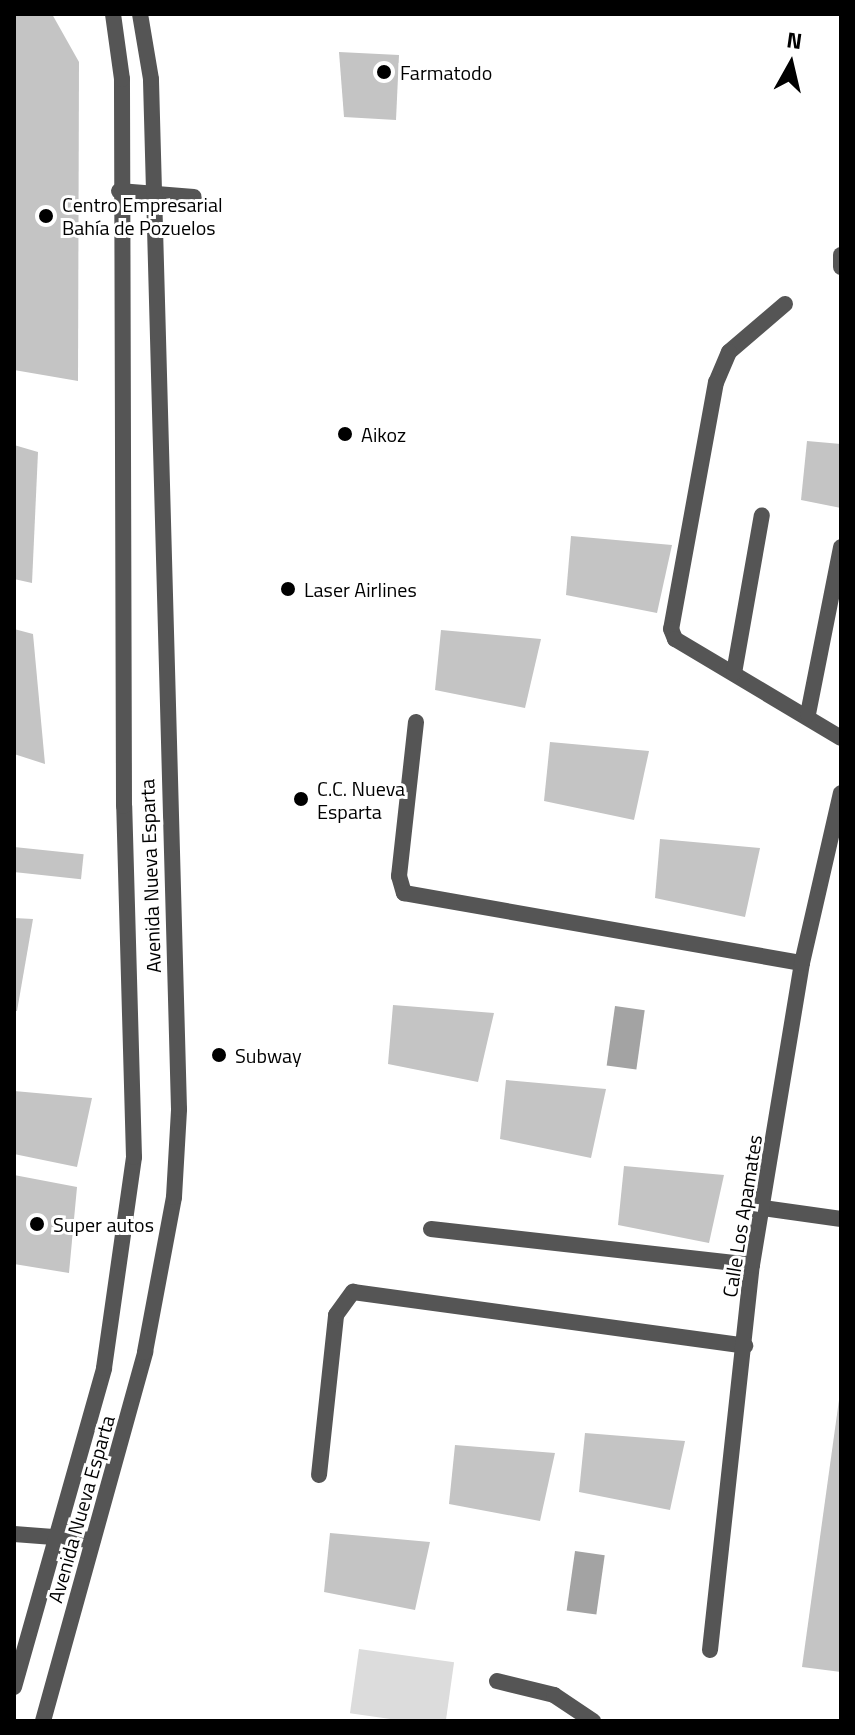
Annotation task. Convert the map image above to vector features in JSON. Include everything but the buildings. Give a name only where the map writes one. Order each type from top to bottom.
[{"type":"street","name":"Avenida Nueva Esparta","points":[[14,1687],[54,1533],[104,1368],[134,1157],[119,191],[122,79],[113,14]]},
{"type":"street","name":"Avenida Nueva Esparta","points":[[43,1721],[166,1257],[179,1109],[151,79],[140,14]]},
{"type":"street","points":[[119,191],[194,197]]},
{"type":"street","points":[[841,255],[841,267]]},
{"type":"street","points":[[785,304],[729,352],[716,382],[670,623],[675,639],[808,714],[841,738]]},
{"type":"street","points":[[734,673],[762,515]]},
{"type":"street","points":[[808,714],[841,547]]},
{"type":"street","points":[[416,722],[399,876],[404,893],[802,963]]},
{"type":"street","name":"Calle Los Apamates","points":[[710,1650],[752,1265],[802,963],[841,793]]},
{"type":"street","points":[[763,1208],[841,1219]]},
{"type":"street","points":[[431,1229],[752,1265]]},
{"type":"street","points":[[319,1475],[336,1315],[353,1292],[745,1346]]},
{"type":"street","points":[[14,1534],[54,1533],[93,1540]]},
{"type":"street","points":[[497,1681],[554,1695],[593,1721]]},
{"type":"shaded area","points":[[615,1006],[645,1010],[636,1070],[607,1065]]},
{"type":"shaded area","points":[[575,1551],[605,1555],[596,1615],[567,1610]]},
{"type":"shaded area","points":[[359,1649],[454,1662],[446,1721],[404,1721],[350,1713]]},
{"type":"place","name":"Farmatodo","points":[[384,72]]},
{"type":"place","name":"Centro Empresarial Bahía de Pozuelos","points":[[46,216]]},
{"type":"place","name":"Aikoz","points":[[345,434]]},
{"type":"place","name":"Laser Airlines","points":[[288,589]]},
{"type":"place","name":"C.C. Nueva Esparta","points":[[301,799]]},
{"type":"place","name":"Subway","points":[[219,1055]]},
{"type":"place","name":"Super autos","points":[[37,1224]]}]
